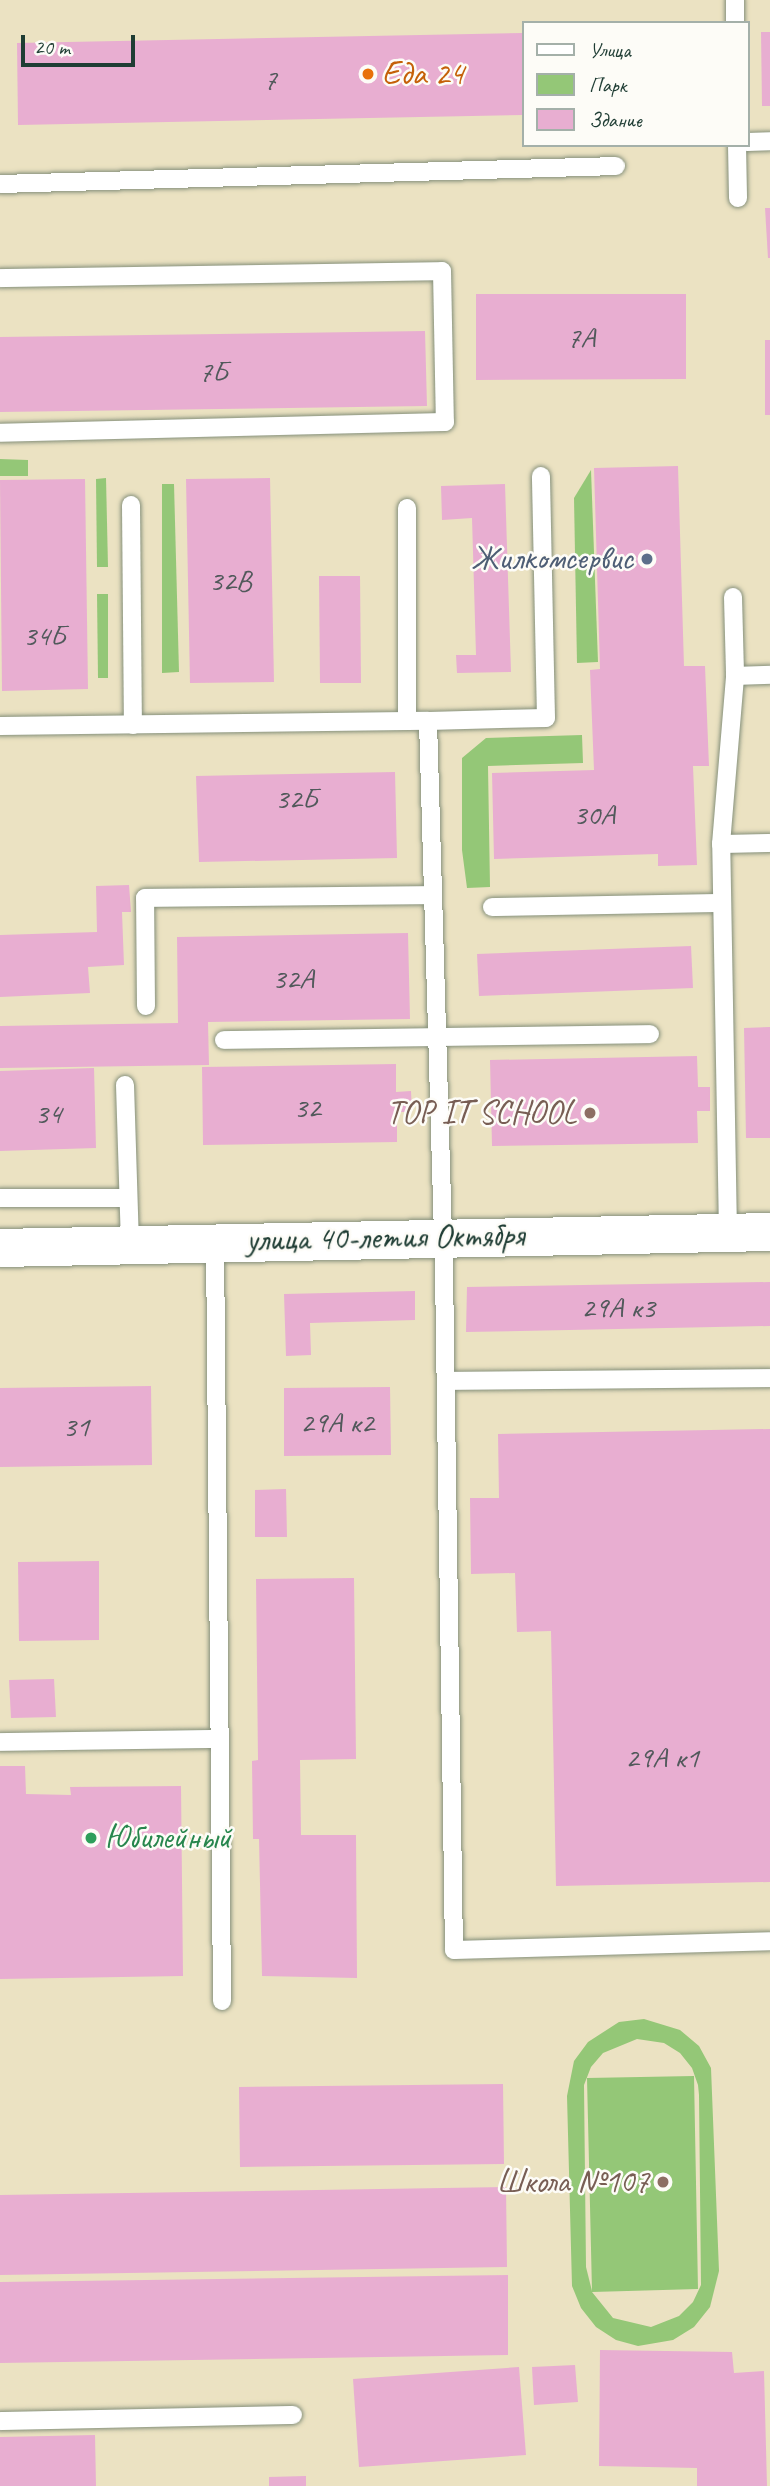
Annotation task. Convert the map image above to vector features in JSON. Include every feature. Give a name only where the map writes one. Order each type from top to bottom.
[{"type":"street","name":"улица 40-летия Октября","points":[[0,1248],[215,1241],[770,1232]]},
{"type":"lane","points":[[735,0],[735,21]]},
{"type":"lane","points":[[749,142],[770,141]]},
{"type":"lane","points":[[737,147],[738,198]]},
{"type":"lane","points":[[0,184],[617,166]]},
{"type":"lane","points":[[0,278],[442,271],[445,422],[0,433]]},
{"type":"lane","points":[[0,726],[546,718],[541,476]]},
{"type":"lane","points":[[131,505],[133,725]]},
{"type":"lane","points":[[407,509],[408,721]]},
{"type":"lane","points":[[728,1233],[721,844],[735,676],[733,597]]},
{"type":"lane","points":[[735,676],[770,675]]},
{"type":"lane","points":[[428,721],[443,1237],[454,1950],[770,1941]]},
{"type":"lane","points":[[721,844],[770,843]]},
{"type":"lane","points":[[145,1006],[145,898],[433,895]]},
{"type":"lane","points":[[492,907],[722,903]]},
{"type":"lane","points":[[224,1040],[650,1034]]},
{"type":"lane","points":[[125,1085],[130,1243]]},
{"type":"lane","points":[[0,1198],[128,1198]]},
{"type":"lane","points":[[215,1241],[222,2001]]},
{"type":"lane","points":[[446,1381],[770,1378]]},
{"type":"lane","points":[[0,1742],[218,1739]]},
{"type":"lane","points":[[0,2421],[293,2415]]},
{"type":"green space","points":[[0,459],[28,460],[28,476],[0,476]]},
{"type":"green space","points":[[591,470],[598,662],[577,663],[574,498]]},
{"type":"green space","points":[[106,478],[108,567],[97,567],[96,479]]},
{"type":"green space","points":[[162,484],[174,484],[179,672],[162,673]]},
{"type":"green space","points":[[97,594],[108,594],[108,678],[98,678]]},
{"type":"green space","points":[[582,735],[583,763],[488,766],[490,887],[467,888],[462,850],[462,758],[486,738]]},
{"type":"green space","points":[[644,2019],[680,2030],[699,2046],[711,2068],[719,2271],[710,2307],[694,2327],[673,2340],[638,2346],[616,2340],[596,2327],[581,2308],[572,2286],[567,2096],[574,2061],[588,2042],[619,2022]],"holes":[[[637,2039],[664,2043],[680,2053],[692,2068],[698,2085],[701,2285],[693,2302],[679,2316],[651,2327],[613,2318],[592,2292],[698,2289],[694,2076],[587,2078],[592,2291],[586,2267],[584,2085],[591,2067],[603,2053]]]},
{"type":"building","points":[[761,32],[770,32],[770,106],[762,106]]},
{"type":"building","points":[[522,33],[522,115],[18,125],[17,43]]},
{"type":"building","points":[[765,208],[770,208],[770,258],[768,258]]},
{"type":"building","points":[[476,294],[686,294],[686,379],[476,380]]},
{"type":"building","points":[[425,331],[427,406],[0,412],[0,337]]},
{"type":"building","points":[[765,340],[770,340],[770,415],[765,415]]},
{"type":"building","points":[[678,466],[684,666],[705,666],[709,766],[693,766],[697,865],[658,866],[658,854],[494,859],[492,773],[594,770],[590,670],[600,669],[594,468]]},
{"type":"building","points":[[270,478],[274,682],[190,683],[186,479]]},
{"type":"building","points":[[85,479],[88,689],[2,691],[0,480]]},
{"type":"building","points":[[505,484],[511,672],[457,673],[456,655],[476,655],[472,518],[442,520],[441,486]]},
{"type":"building","points":[[319,576],[360,576],[361,683],[320,683]]},
{"type":"building","points":[[395,772],[397,858],[199,862],[196,776]]},
{"type":"building","points":[[129,885],[131,912],[122,912],[124,965],[88,967],[90,993],[0,997],[0,935],[97,932],[96,886]]},
{"type":"building","points":[[408,933],[410,1019],[208,1022],[209,1065],[0,1068],[0,1026],[178,1023],[177,937]]},
{"type":"building","points":[[691,946],[693,988],[479,996],[477,954]]},
{"type":"building","points":[[770,1027],[770,1138],[746,1138],[744,1028]]},
{"type":"building","points":[[697,1056],[698,1087],[710,1087],[710,1111],[697,1111],[698,1143],[492,1146],[490,1060]]},
{"type":"building","points":[[396,1064],[396,1092],[411,1091],[412,1112],[397,1112],[397,1142],[203,1145],[202,1067]]},
{"type":"building","points":[[94,1068],[96,1148],[0,1151],[0,1071]]},
{"type":"building","points":[[770,1282],[770,1326],[466,1332],[467,1287]]},
{"type":"building","points":[[415,1291],[415,1320],[310,1323],[311,1355],[286,1356],[284,1294]]},
{"type":"building","points":[[151,1386],[152,1465],[0,1467],[0,1388]]},
{"type":"building","points":[[390,1387],[391,1455],[284,1456],[284,1388]]},
{"type":"building","points":[[770,1429],[770,1882],[556,1886],[551,1631],[517,1632],[515,1573],[471,1574],[470,1498],[499,1498],[498,1434]]},
{"type":"building","points":[[286,1489],[287,1537],[255,1537],[255,1490]]},
{"type":"building","points":[[99,1561],[99,1640],[19,1641],[18,1562]]},
{"type":"building","points":[[354,1578],[356,1759],[300,1760],[301,1835],[356,1835],[357,1978],[262,1976],[259,1839],[253,1839],[252,1761],[258,1760],[256,1579]]},
{"type":"building","points":[[54,1679],[56,1717],[11,1718],[9,1680]]},
{"type":"building","name":"Юбилейный","points":[[0,1766],[25,1766],[26,1794],[71,1795],[70,1787],[181,1786],[183,1976],[0,1979]]},
{"type":"building","points":[[503,2084],[504,2164],[240,2167],[239,2087]]},
{"type":"building","points":[[506,2187],[507,2267],[0,2275],[0,2195]]},
{"type":"building","points":[[508,2275],[508,2355],[0,2363],[0,2282]]},
{"type":"building","points":[[600,2350],[732,2352],[734,2373],[764,2371],[767,2486],[697,2486],[697,2468],[599,2466]]},
{"type":"building","points":[[575,2365],[578,2402],[534,2405],[532,2367]]},
{"type":"building","points":[[519,2367],[526,2455],[359,2467],[353,2379]]},
{"type":"building","points":[[95,2435],[96,2486],[0,2486],[0,2437]]},
{"type":"building","points":[[306,2476],[306,2486],[269,2486],[269,2477]]},
{"type":"place","name":"Еда 24","points":[[368,74]]},
{"type":"place","name":"Жилкомсервис","points":[[647,559]]},
{"type":"place","name":"TOP IT SCHOOL","points":[[590,1113]]},
{"type":"place","name":"Юбилейный","points":[[91,1838]]},
{"type":"place","name":"Школа №107","points":[[663,2182]]}]
